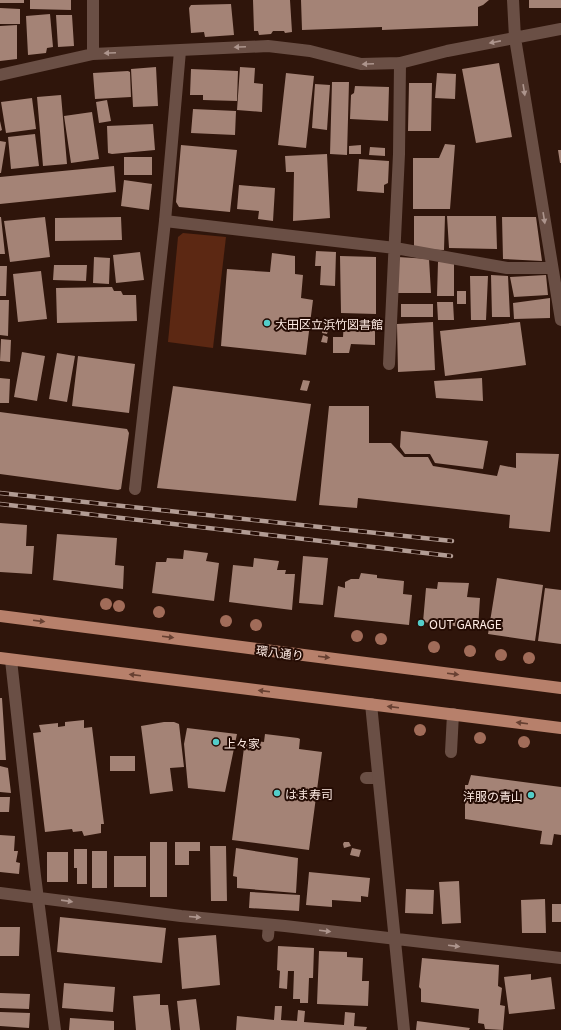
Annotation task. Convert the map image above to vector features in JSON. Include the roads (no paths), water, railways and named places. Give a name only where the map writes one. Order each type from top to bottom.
[{"type":"main road","name":"環八通り","points":[[0,616],[561,688]]},
{"type":"main road","points":[[5,659],[561,728]]},
{"type":"street","points":[[93,0],[93,54]]},
{"type":"street","points":[[513,0],[515,38],[561,320]]},
{"type":"street","points":[[0,75],[93,54],[268,46],[310,51],[361,64],[400,63],[447,51],[561,29]]},
{"type":"street","points":[[135,489],[165,221],[180,51]]},
{"type":"street","points":[[389,364],[399,154],[400,63]]},
{"type":"street","points":[[165,221],[395,248],[507,268],[552,268]]},
{"type":"street","points":[[5,659],[55,1030]]},
{"type":"street","points":[[370,704],[372,778],[394,939],[404,1030]]},
{"type":"street","points":[[451,752],[452,714]]},
{"type":"street","points":[[0,893],[181,916],[269,930],[394,939],[561,958]]},
{"type":"railway","points":[[0,493],[452,541]]},
{"type":"railway","points":[[0,504],[451,556]]},
{"type":"place","name":"大田区立浜竹図書館","points":[[267,323]]},
{"type":"place","name":"OUT GARAGE","points":[[421,623]]},
{"type":"place","name":"上々家","points":[[216,742]]},
{"type":"place","name":"はま寿司","points":[[277,793]]},
{"type":"place","name":"洋服の青山","points":[[531,795]]}]
